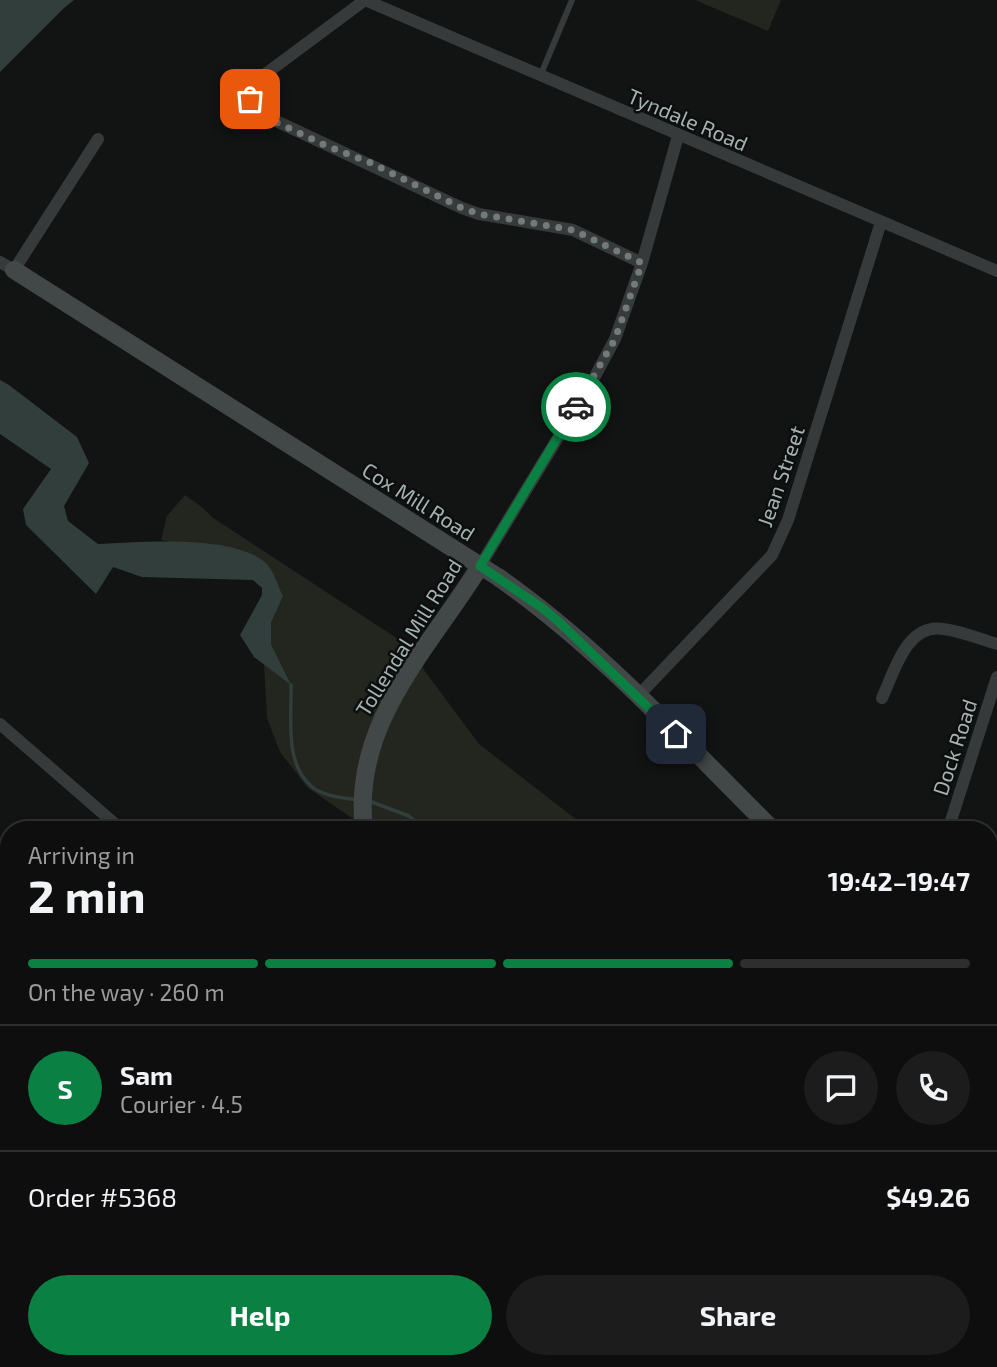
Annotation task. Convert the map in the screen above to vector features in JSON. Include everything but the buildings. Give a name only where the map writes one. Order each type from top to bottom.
[{"type":"street","name":"Tyndale Road","points":[[365,0],[997,271]]},
{"type":"street","points":[[365,0],[252,84],[250,99],[259,113],[462,208],[479,214],[573,230],[642,263]]},
{"type":"street","name":"Tollendal Mill Road","points":[[364,821],[365,778],[373,736],[394,694],[480,566],[615,339],[642,263],[678,136]]},
{"type":"street","points":[[7,266],[99,139]]},
{"type":"street","name":"Jean Street","points":[[638,696],[772,555],[788,520],[881,222]]},
{"type":"street","name":"Cox Mill Road","points":[[7,266],[541,607],[638,696],[764,821]]},
{"type":"street","points":[[882,698],[911,640],[924,630],[942,628],[997,644]]},
{"type":"street","name":"Dock Road","points":[[951,821],[997,677]]},
{"type":"street","points":[[0,724],[112,821]]},
{"type":"lane","points":[[540,76],[572,0]]},
{"type":"shaded area","points":[[0,0],[74,0],[0,72]]},
{"type":"shaded area","points":[[695,0],[781,0],[768,31]]},
{"type":"shaded area","points":[[0,380],[77,437],[89,463],[64,506],[68,521],[98,544],[161,541],[210,544],[251,554],[266,563],[283,596],[271,623],[271,644],[291,685],[254,657],[240,635],[262,595],[262,588],[253,580],[142,577],[113,567],[96,594],[26,525],[23,509],[51,469],[0,434]]},
{"type":"shaded area","points":[[185,495],[213,518],[418,652],[424,670],[479,744],[578,821],[356,821],[308,788],[280,752],[267,718],[264,664],[290,684],[271,644],[271,623],[283,596],[269,566],[161,540],[167,516]]},
{"type":"waterway","points":[[291,685],[291,739],[302,776],[321,792],[358,800]]},
{"type":"waterway","points":[[369,801],[409,816],[415,821]]},
{"type":"way so far","points":[[250,99],[253,107],[265,117],[369,162],[462,208],[479,214],[573,230],[642,263],[615,339],[576,407]]},
{"type":"route","points":[[576,407],[480,566],[541,607],[577,637],[676,734]]}]
